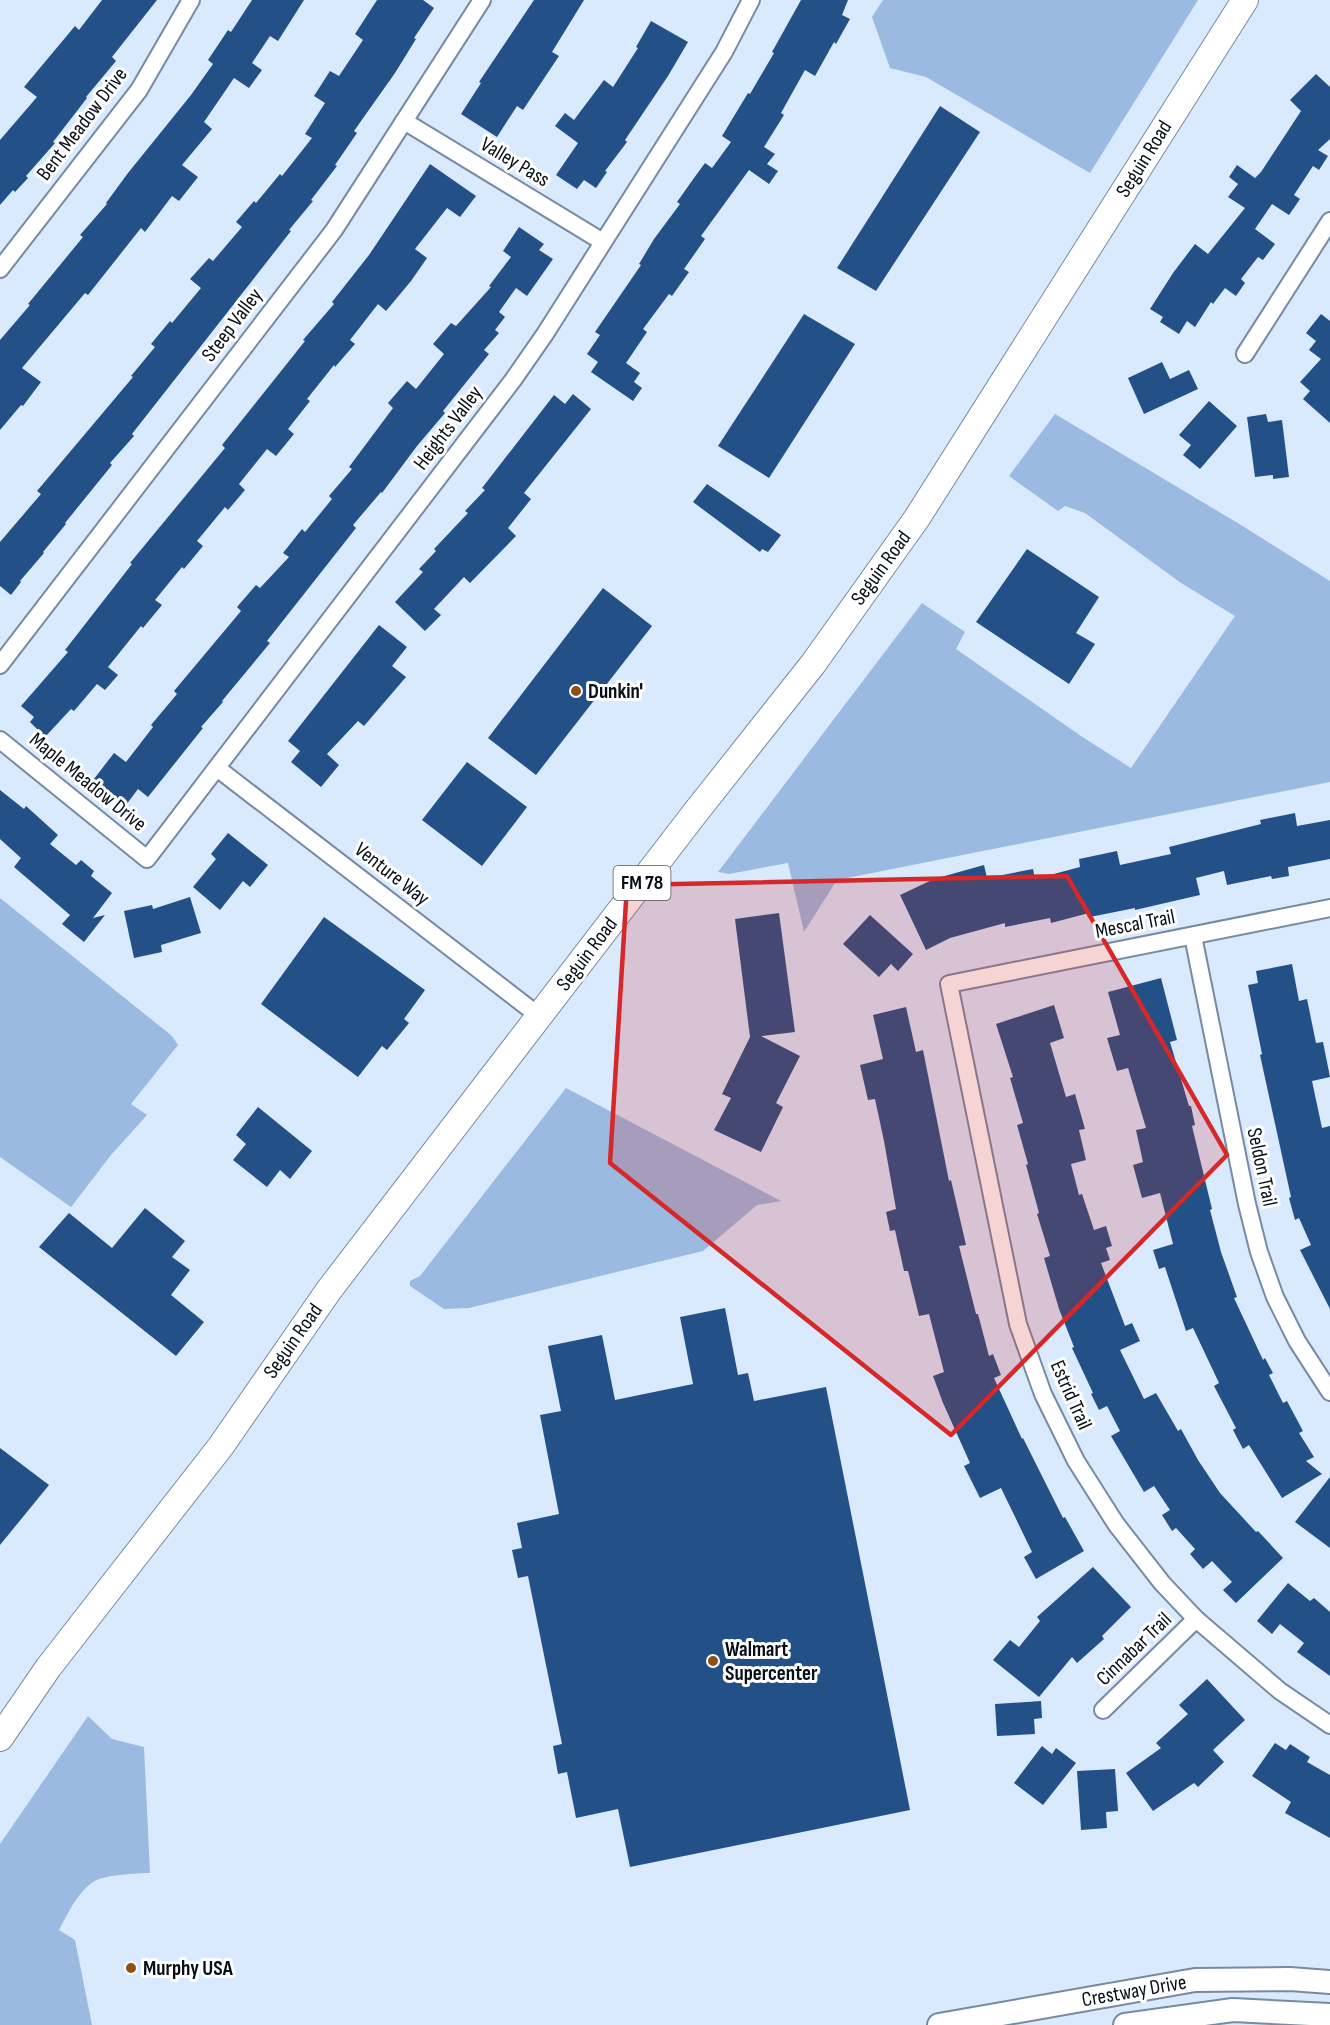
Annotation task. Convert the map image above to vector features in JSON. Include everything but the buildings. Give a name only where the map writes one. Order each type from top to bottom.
[{"type":"main road","name":"Seguin Road","points":[[0,1738],[48,1668],[221,1446],[328,1290],[694,813],[813,664],[917,518],[1245,0]]},
{"type":"street","name":"Bent Meadow Drive","points":[[0,270],[139,90],[191,0]]},
{"type":"street","name":"Steep Valley","points":[[0,664],[334,230],[482,0]]},
{"type":"street","name":"Heights Valley","points":[[147,859],[513,381],[724,52],[751,0]]},
{"type":"street","name":"Valley Pass","points":[[404,121],[603,242]]},
{"type":"street","points":[[1245,354],[1330,221]]},
{"type":"street","name":"Maple Meadow Drive","points":[[0,740],[147,859]]},
{"type":"street","name":"Venture Way","points":[[217,768],[539,1016]]},
{"type":"street","name":"Mescal Trail","points":[[949,984],[1330,909]]},
{"type":"street","name":"Seldon Trail","points":[[1193,936],[1247,1204],[1259,1252],[1275,1297],[1297,1341],[1330,1392]]},
{"type":"street","name":"Estrid Trail","points":[[949,984],[1017,1324],[1043,1394],[1076,1461],[1116,1524],[1162,1583],[1196,1619],[1280,1691],[1330,1725]]},
{"type":"street","name":"Cinnabar Trail","points":[[1103,1710],[1196,1619]]},
{"type":"street","name":"Crestway Drive","points":[[939,2025],[974,2022],[1195,1980],[1290,1979],[1330,1982]]},
{"type":"street","name":"Crestway Drive","points":[[1125,2025],[1233,2010],[1330,2015]]},
{"type":"highlighted area","points":[[1067,876],[1227,1155],[951,1435],[610,1163],[627,885]]},
{"type":"shaded area","points":[[883,0],[1198,0],[1090,173],[926,77],[890,68],[872,17]]},
{"type":"shaded area","points":[[1055,414],[1330,581],[1330,782],[837,880],[804,932],[788,863],[729,874],[718,872],[922,603],[965,632],[956,649],[1131,768],[1235,616],[1181,583],[1085,513],[1065,506],[1058,511],[1009,476]]},
{"type":"shaded area","points":[[0,898],[172,1036],[178,1045],[131,1104],[147,1115],[111,1155],[71,1207],[0,1157]]},
{"type":"shaded area","points":[[566,1088],[781,1201],[757,1205],[703,1251],[469,1308],[444,1309],[410,1286],[410,1281],[420,1276]]},
{"type":"shaded area","points":[[88,1716],[112,1739],[144,1747],[150,1873],[112,1876],[93,1882],[69,1910],[59,1930],[75,1940],[92,2025],[0,2025],[0,1844]]},
{"type":"place","name":"Dunkin'","points":[[576,691]]},
{"type":"place","name":"Walmart Supercenter","points":[[713,1661]]},
{"type":"place","name":"Murphy USA","points":[[131,1968]]}]
